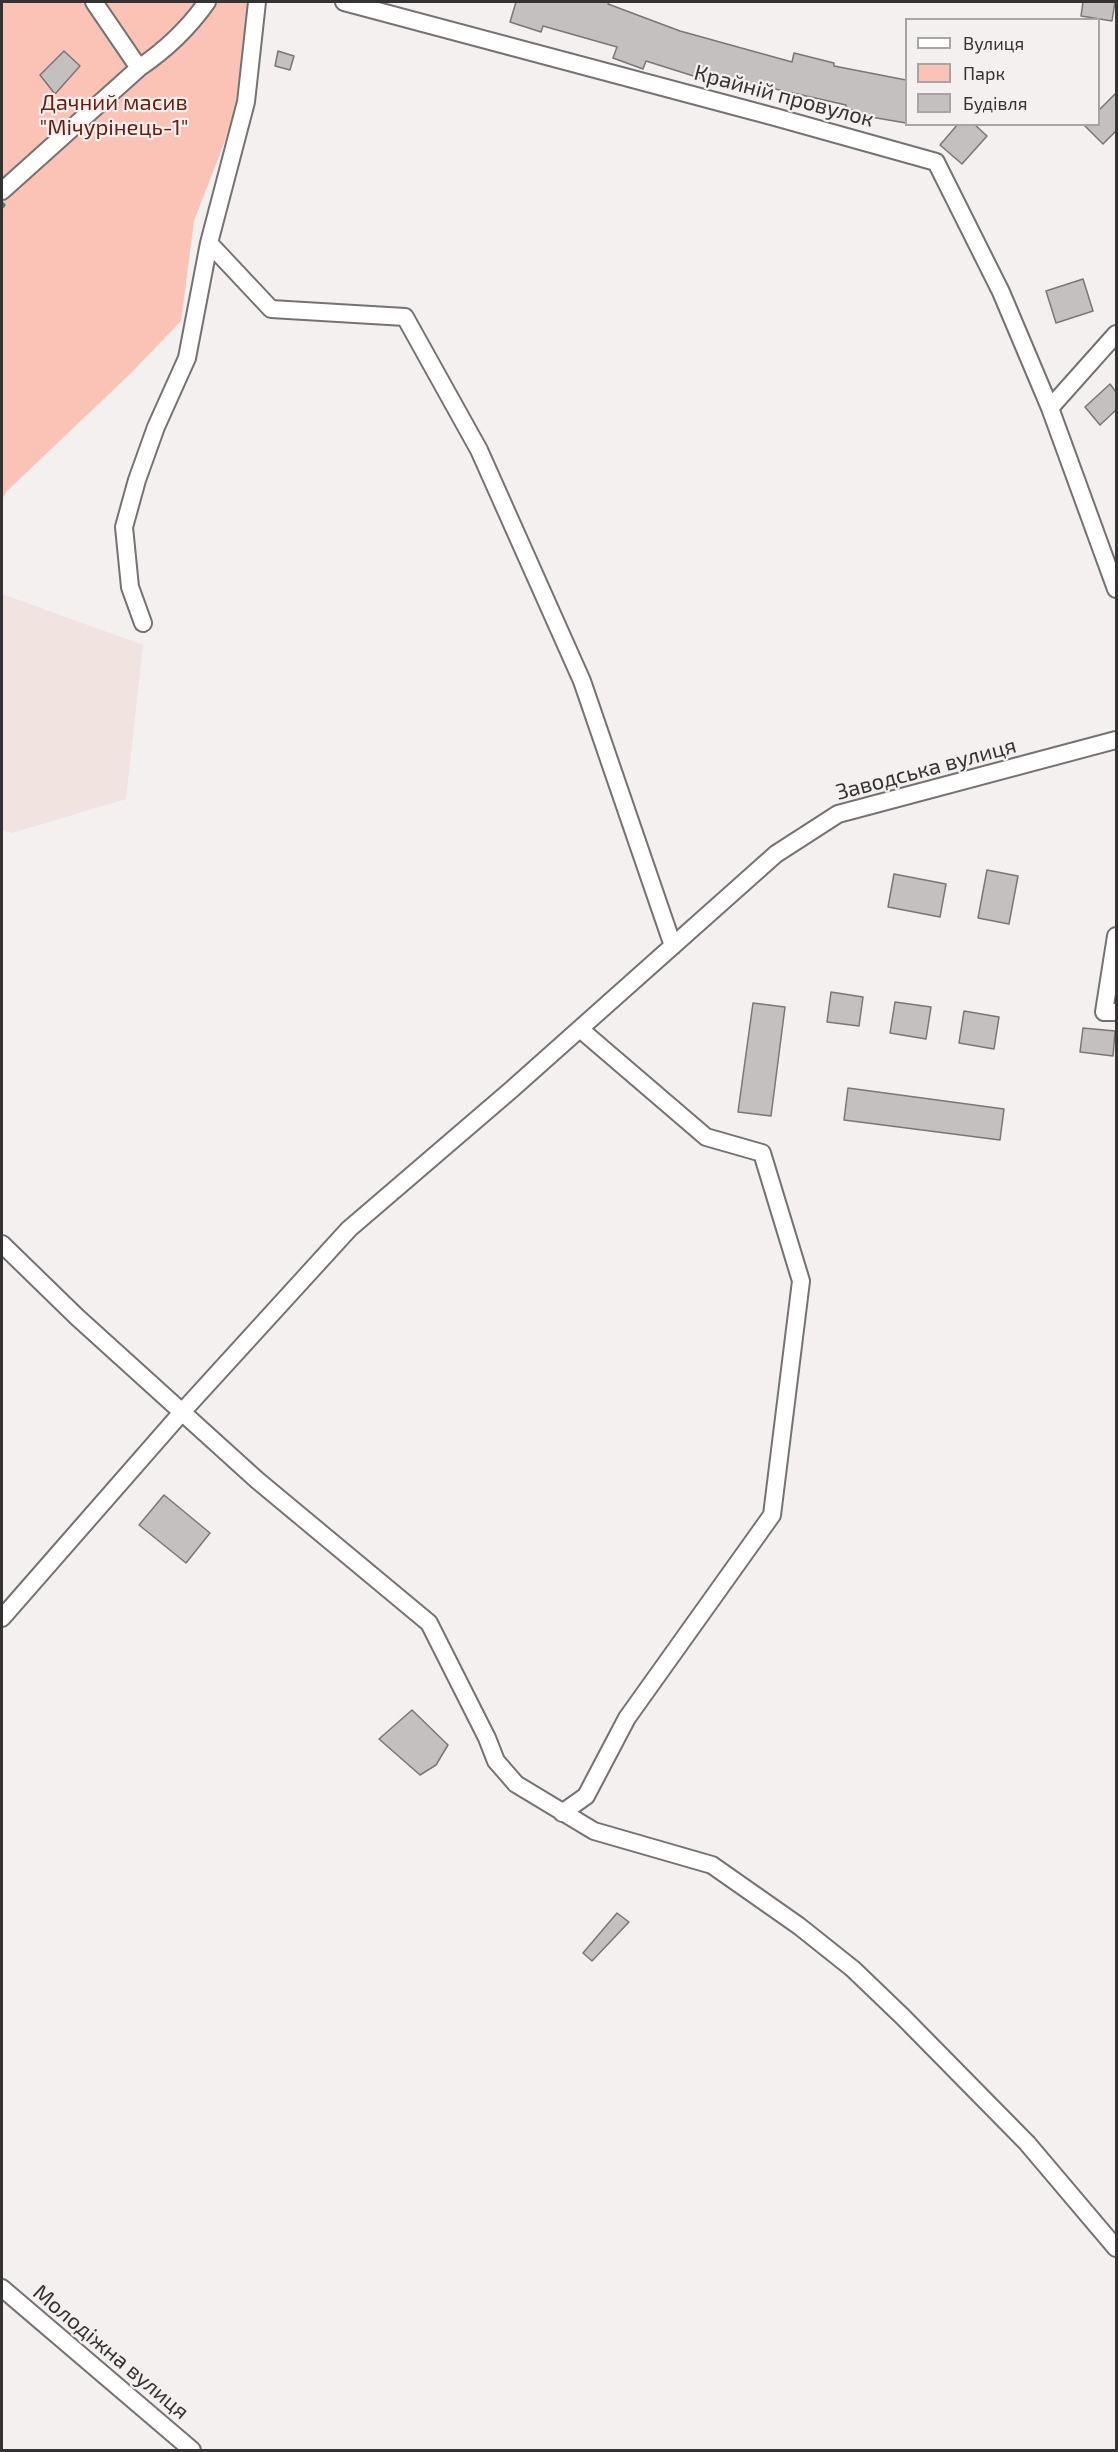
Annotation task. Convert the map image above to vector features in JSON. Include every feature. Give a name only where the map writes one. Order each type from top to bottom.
[{"type":"street","points":[[94,2],[139,68]]},
{"type":"street","points":[[2,191],[139,68],[162,53],[183,33],[207,2]]},
{"type":"street","points":[[143,623],[130,587],[124,527],[137,480],[156,427],[187,358],[209,243],[246,102],[256,2]]},
{"type":"street","name":"Крайній провулок","points":[[344,2],[936,162],[1001,292],[1050,408],[1116,589]]},
{"type":"street","points":[[209,243],[271,309],[405,317],[479,450],[582,681],[674,946]]},
{"type":"street","points":[[1050,408],[1116,334]]},
{"type":"street","name":"Заводська вулиця","points":[[2,1618],[183,1411],[349,1229],[575,1033],[776,854],[838,814],[1116,740]]},
{"type":"street","points":[[1110,1012],[1116,936]]},
{"type":"street","points":[[562,1813],[586,1796],[627,1718],[772,1515],[801,1281],[762,1153],[706,1137],[575,1033]]},
{"type":"street","points":[[2,1244],[77,1317],[257,1480],[429,1623],[487,1738],[496,1761],[516,1784],[594,1831],[712,1865],[800,1926],[854,1969],[1027,2143],[1116,2248]]},
{"type":"street","name":"Молодіжна вулиця","points":[[4,2295],[192,2451]]},
{"type":"shaded area","points":[[2,594],[143,645],[126,799],[12,833],[2,830]]},
{"type":"green space","name":"Дачний масив \"Мічурінець-1\"","points":[[2,2],[248,2],[248,22],[233,120],[194,221],[181,321],[130,374],[7,491],[2,499]]},
{"type":"building","points":[[516,2],[609,2],[608,4],[680,31],[792,62],[794,53],[834,63],[834,66],[905,80],[905,123],[859,115],[859,111],[845,109],[846,105],[762,86],[760,92],[703,79],[646,61],[643,69],[613,58],[617,47],[543,26],[541,32],[510,22]]},
{"type":"building","points":[[1083,2],[1115,2],[1112,21],[1081,16]]},
{"type":"building","points":[[64,51],[80,66],[55,94],[40,75]]},
{"type":"building","points":[[278,51],[294,56],[290,70],[275,66]]},
{"type":"building","points":[[1116,93],[1116,131],[1103,144],[1085,126],[1100,126],[1100,109]]},
{"type":"building","points":[[956,126],[976,126],[987,136],[962,164],[940,145]]},
{"type":"building","points":[[1083,279],[1093,311],[1056,323],[1046,291]]},
{"type":"building","points":[[1110,384],[1116,392],[1116,410],[1100,425],[1085,407]]},
{"type":"building","points":[[987,870],[1018,876],[1009,924],[978,918]]},
{"type":"building","points":[[894,874],[946,884],[940,917],[888,907]]},
{"type":"building","points":[[831,992],[863,997],[859,1026],[827,1022]]},
{"type":"building","points":[[895,1002],[931,1007],[926,1039],[890,1033]]},
{"type":"building","points":[[753,1003],[785,1007],[771,1116],[738,1112]]},
{"type":"building","points":[[964,1011],[999,1017],[994,1049],[959,1043]]},
{"type":"building","points":[[1083,1028],[1115,1031],[1113,1056],[1080,1052]]},
{"type":"building","points":[[848,1088],[1004,1109],[1000,1140],[844,1120]]},
{"type":"building","points":[[164,1495],[210,1533],[186,1563],[139,1525]]},
{"type":"building","points":[[412,1710],[448,1745],[436,1765],[420,1775],[379,1739]]},
{"type":"building","points":[[617,1913],[629,1922],[592,1961],[583,1953]]}]
